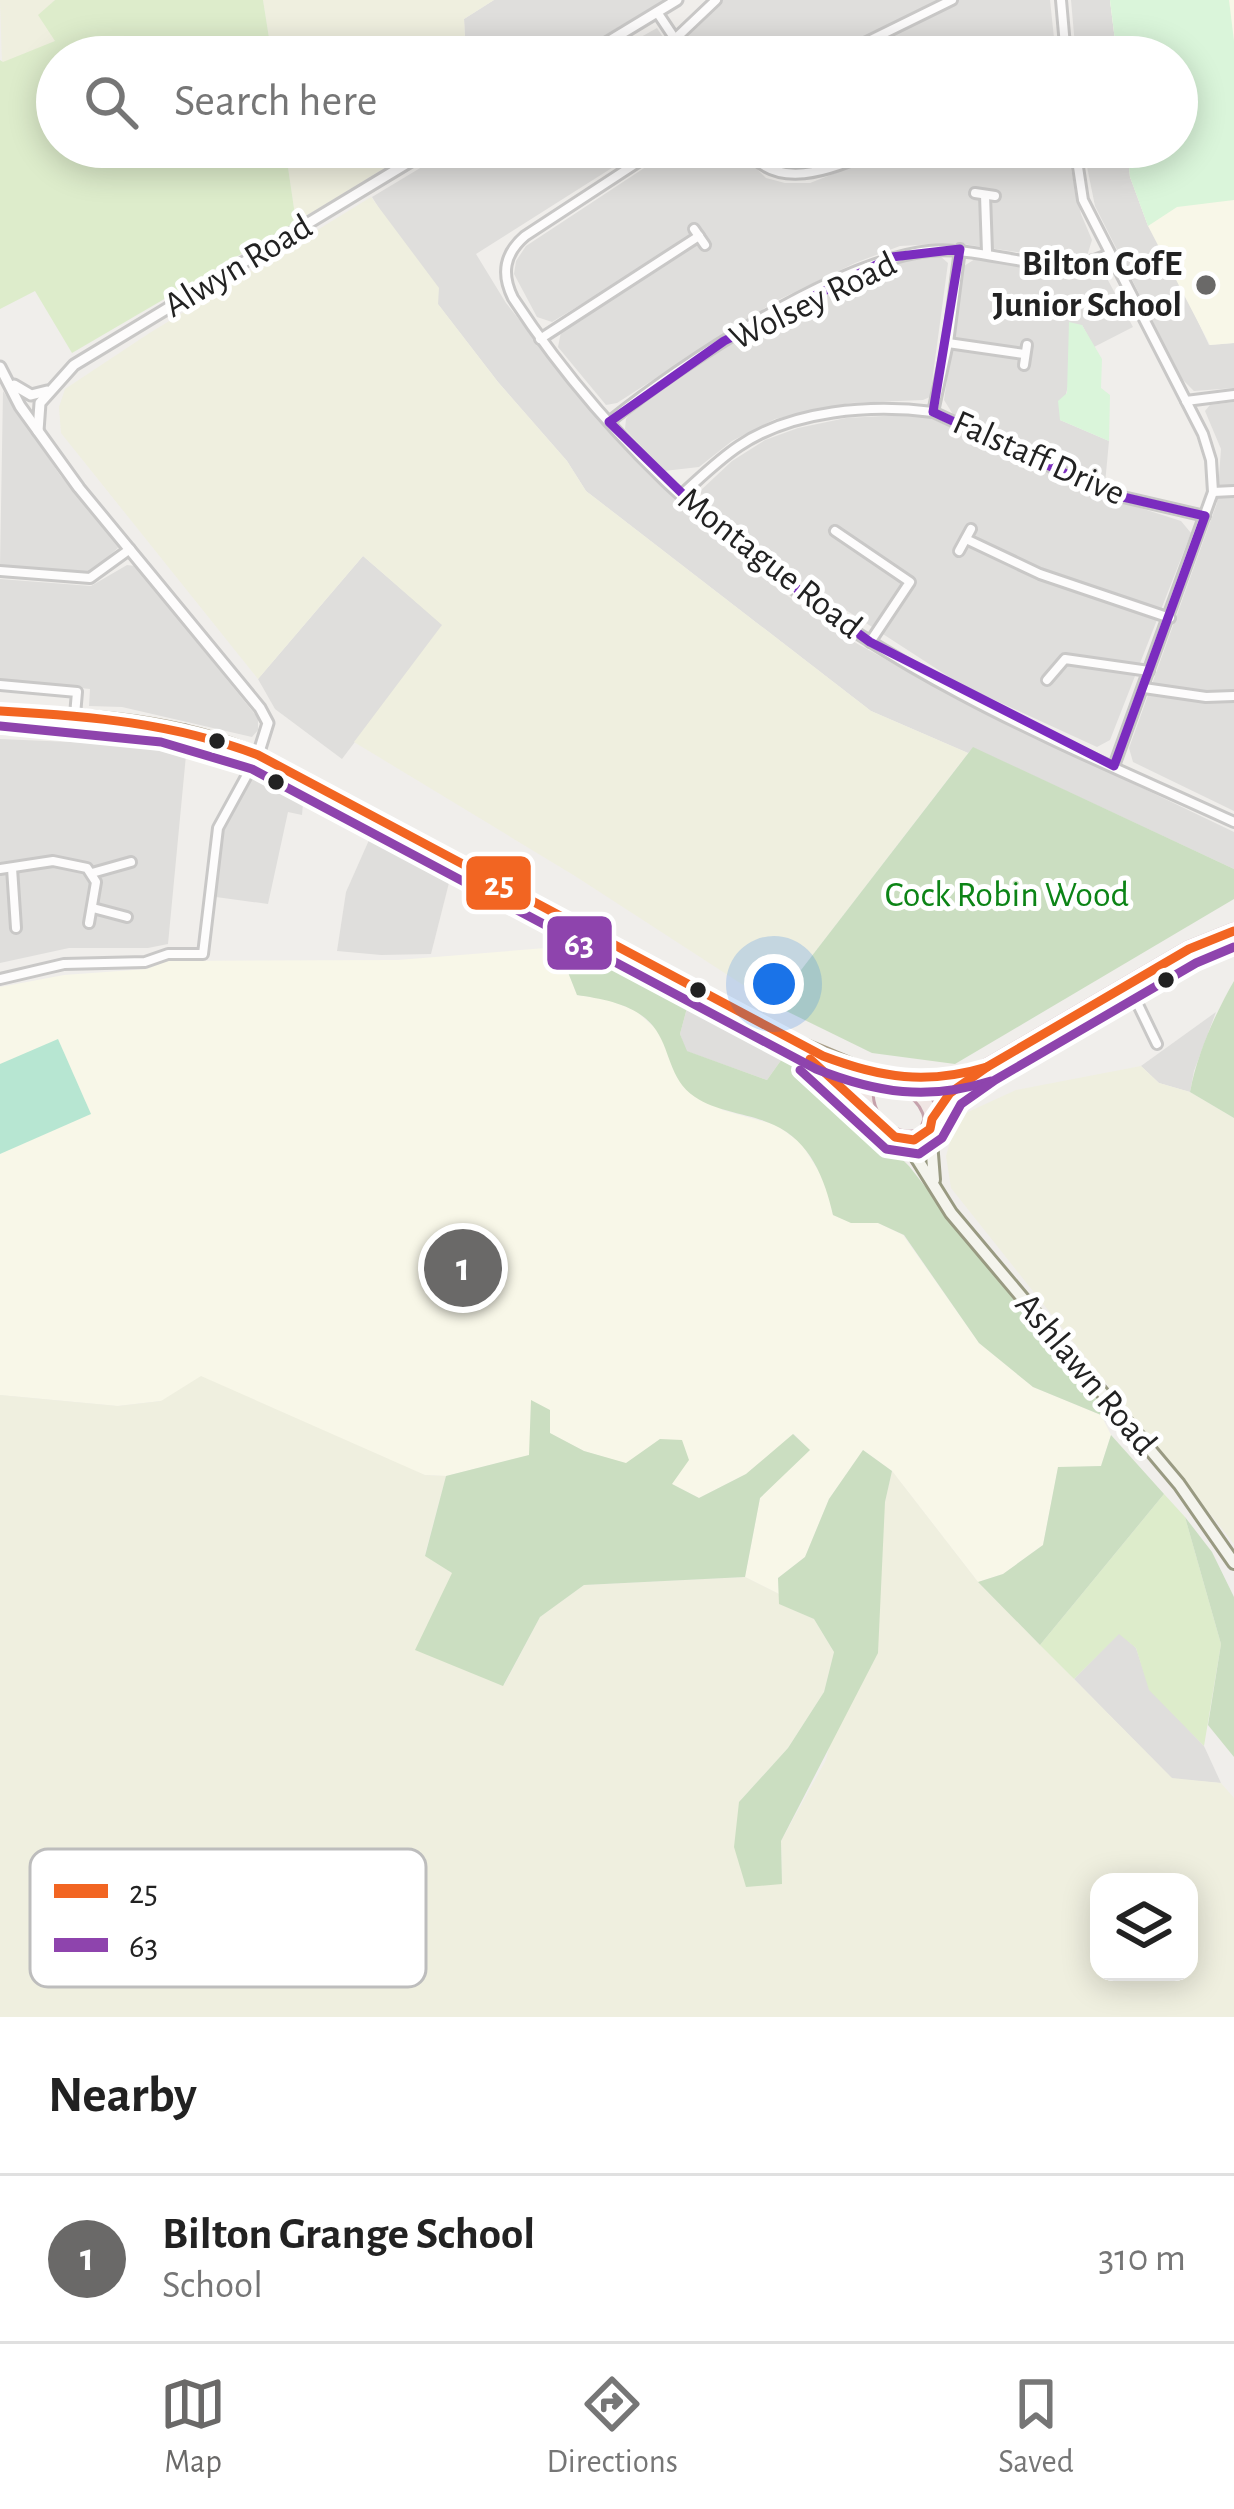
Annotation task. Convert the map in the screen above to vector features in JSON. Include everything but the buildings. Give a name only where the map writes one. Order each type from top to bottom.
[{"type":"highway","points":[[987,1067],[951,1079],[880,1077],[866,1091],[866,1105],[895,1137],[921,1138],[950,1093],[987,1067],[1189,949],[1234,931]]},
{"type":"highway","points":[[896,1081],[925,1100],[931,1124]]},
{"type":"main road","points":[[0,712],[185,730],[258,755],[789,1039],[880,1077]]},
{"type":"main road","points":[[789,1039],[871,1115]]},
{"type":"main road","points":[[931,1124],[935,1187]]},
{"type":"main road","name":"Ashlawn Road","points":[[906,1141],[951,1213],[1178,1484],[1234,1563]]},
{"type":"street","points":[[618,36],[677,0]]},
{"type":"street","points":[[678,36],[716,0]]},
{"type":"street","points":[[879,36],[952,0]]},
{"type":"street","points":[[1060,0],[1064,36]]},
{"type":"street","points":[[657,12],[675,36]]},
{"type":"street","name":"Alwyn Road","points":[[47,392],[74,364],[399,168]]},
{"type":"street","name":"Montague Road","points":[[630,168],[512,247],[505,270],[507,285],[539,339],[609,422],[681,495],[776,577],[870,641],[962,695],[1234,822]]},
{"type":"street","points":[[766,168],[790,176],[826,168]]},
{"type":"street","points":[[1078,168],[1083,200],[1186,401],[1211,460],[1213,492],[1114,766]]},
{"type":"street","points":[[985,195],[986,252]]},
{"type":"street","points":[[539,339],[699,237]]},
{"type":"street","points":[[933,412],[948,344],[960,250]]},
{"type":"street","name":"Wolsey Road","points":[[609,422],[778,310],[892,257],[960,250],[1056,264],[1092,261],[1109,254]]},
{"type":"street","points":[[948,344],[1025,355]]},
{"type":"street","points":[[0,367],[4,383],[38,431],[268,723],[258,755],[218,828],[203,954],[168,954],[145,962],[64,964],[0,979]]},
{"type":"street","points":[[4,383],[31,395],[47,392]]},
{"type":"street","points":[[38,431],[40,403],[47,392]]},
{"type":"street","points":[[1186,401],[1234,395]]},
{"type":"street","name":"Falstaff Drive","points":[[681,495],[742,443],[778,427],[863,409],[933,412],[1110,494],[1205,516]]},
{"type":"street","points":[[1213,492],[1234,491]]},
{"type":"street","points":[[835,531],[910,582],[870,641]]},
{"type":"street","points":[[959,550],[969,534],[1040,574],[1170,618]]},
{"type":"street","points":[[0,571],[90,578],[130,549]]},
{"type":"street","points":[[1047,680],[1065,659],[1149,671]]},
{"type":"street","points":[[0,686],[81,692],[75,716]]},
{"type":"street","points":[[1144,688],[1234,696]]},
{"type":"street","points":[[0,728],[104,732],[179,743],[185,730]]},
{"type":"street","points":[[0,869],[53,861],[76,864],[92,873],[96,882],[89,923]]},
{"type":"street","points":[[92,873],[130,862]]},
{"type":"street","points":[[13,868],[16,928]]},
{"type":"street","points":[[93,908],[127,917]]},
{"type":"street","points":[[1128,984],[1157,1045]]},
{"type":"highlighted area","points":[[960,249],[933,412],[1110,494],[1205,516],[1114,766],[870,642],[730,540],[609,422],[724,341],[892,257]]},
{"type":"shaded area","points":[[494,0],[664,0],[603,36],[465,36],[464,19]]},
{"type":"shaded area","points":[[722,0],[1050,0],[1054,36],[688,36]]},
{"type":"shaded area","points":[[1071,0],[1110,0],[1114,36],[1074,36]]},
{"type":"shaded area","points":[[1110,0],[1234,0],[1234,343],[1210,345],[1148,226],[1130,177],[1129,168],[1198,168],[1198,36],[1114,36]]},
{"type":"shaded area","points":[[420,168],[612,168],[476,254],[506,303],[600,422],[701,527],[838,633],[957,699],[1234,832],[1234,869],[974,748],[968,753],[871,711],[586,491],[567,461],[437,303],[372,197]]},
{"type":"shaded area","points":[[644,168],[756,168],[766,178],[810,183],[848,168],[1071,168],[1092,240],[1087,256],[1057,258],[956,243],[900,246],[774,302],[617,403],[606,405],[558,347],[561,332],[601,306],[595,296],[552,322],[537,317],[514,274],[526,246]]},
{"type":"shaded area","points":[[1087,168],[1129,168],[1209,345],[1234,343],[1234,388],[1194,391],[1182,379],[1095,206]]},
{"type":"shaded area","points":[[940,256],[948,263],[930,397],[850,403],[775,419],[732,441],[699,467],[664,471],[625,429],[634,408],[784,314],[889,262]]},
{"type":"shaded area","points":[[975,259],[1077,271],[1102,269],[1133,327],[1094,347],[1082,325],[1060,420],[1109,441],[1105,484],[954,416],[944,400],[964,266]]},
{"type":"shaded area","points":[[3,391],[60,475],[119,547],[91,572],[0,567]]},
{"type":"shaded area","points":[[1234,402],[1234,811],[1133,762],[1129,748],[1217,503],[1221,449],[1205,411],[1210,405]]},
{"type":"shaded area","points":[[921,414],[1097,494],[1181,521],[1191,533],[1110,740],[1097,747],[960,684],[778,566],[705,504],[700,491],[732,461],[765,440],[798,428],[846,418]]},
{"type":"shaded area","points":[[363,556],[443,625],[342,759],[275,709],[258,679]]},
{"type":"shaded area","points":[[127,565],[135,566],[258,718],[258,730],[252,737],[122,707],[89,706],[90,689],[0,680],[0,579],[91,586]]},
{"type":"shaded area","points":[[0,739],[117,744],[186,755],[168,944],[69,948],[0,963]]},
{"type":"shaded area","points":[[256,769],[304,792],[302,815],[288,812],[268,904],[216,897],[223,828]]},
{"type":"shaded area","points":[[373,831],[452,871],[431,954],[337,951],[346,892]]},
{"type":"shaded area","points":[[558,947],[577,995],[636,1011],[722,1110],[776,1125],[801,1143],[826,1183],[833,1215],[852,1223],[878,1223],[903,1235],[979,1343],[1033,1387],[1101,1415],[1111,1435],[1101,1466],[1058,1468],[1043,1545],[1003,1574],[978,1582],[892,1471],[863,1450],[829,1499],[805,1557],[778,1578],[779,1594],[745,1577],[760,1498],[809,1450],[794,1434],[746,1474],[699,1498],[672,1484],[660,1439],[627,1464],[584,1451],[549,1433],[531,1402],[530,1455],[446,1476],[425,1475],[161,1401],[117,1406],[0,1395],[0,987],[64,975],[147,969],[167,961],[398,960]]},
{"type":"shaded area","points":[[691,993],[789,1049],[767,1080],[686,1051],[680,1034]]},
{"type":"shaded area","points":[[1216,1012],[1190,1092],[1159,1083],[1141,1066]]},
{"type":"shaded area","points":[[1119,1633],[1136,1648],[1150,1690],[1204,1746],[1221,1783],[1172,1779],[1074,1679]]},
{"type":"green space","points":[[0,0],[55,0],[39,15],[53,36],[36,36],[36,49],[2,63]]},
{"type":"green space","points":[[55,0],[263,0],[269,36],[52,36],[38,15]]},
{"type":"green space","points":[[263,0],[494,0],[464,19],[465,36],[269,36]]},
{"type":"green space","points":[[1110,0],[1229,0],[1234,41],[1234,200],[1177,207],[1148,226],[1129,168],[1198,168],[1198,36],[1114,36]]},
{"type":"green space","points":[[36,49],[36,168],[288,168],[296,222],[72,353],[35,291],[0,309],[0,60]]},
{"type":"green space","points":[[288,168],[385,168],[296,222]]},
{"type":"green space","points":[[371,197],[439,288],[438,304],[567,461],[586,491],[871,711],[968,753],[774,1005],[575,876],[354,742],[442,625],[363,556],[258,679],[61,433],[59,407],[65,389]]},
{"type":"green space","points":[[1069,322],[1082,325],[1102,359],[1101,388],[1110,395],[1109,441],[1060,420],[1058,401],[1067,393]]},
{"type":"green space","name":"Cock Robin Wood","points":[[973,747],[1234,869],[1234,899],[955,1064],[872,1053],[774,1005]]},
{"type":"green space","points":[[586,937],[691,993],[680,1034],[687,1051],[767,1080],[789,1049],[909,1166],[1105,1406],[1101,1415],[1033,1387],[979,1343],[904,1235],[878,1223],[851,1223],[833,1215],[814,1162],[787,1132],[695,1097],[686,1090],[646,1019],[618,1004],[577,995],[558,947]]},
{"type":"green space","points":[[1234,981],[1234,1118],[1190,1092],[1208,1035]]},
{"type":"green space","points":[[58,1039],[91,1114],[0,1154],[0,1064]]},
{"type":"green space","points":[[1141,1066],[1159,1083],[1190,1092],[1234,1118],[1234,1544],[951,1188],[946,1156],[957,1117],[1016,1090]]},
{"type":"green space","points":[[201,1376],[425,1475],[446,1476],[425,1555],[452,1573],[504,1685],[540,1617],[584,1585],[745,1577],[779,1594],[780,1604],[814,1619],[834,1652],[824,1692],[788,1748],[739,1802],[782,1883],[781,1841],[826,1760],[892,1471],[978,1582],[1172,1778],[1221,1783],[1234,1798],[1234,2017],[0,2017],[0,1395],[118,1406],[161,1401]]},
{"type":"green space","points":[[531,1400],[550,1410],[550,1433],[584,1451],[626,1463],[660,1439],[682,1440],[689,1460],[672,1484],[699,1498],[746,1474],[793,1434],[810,1450],[760,1498],[745,1577],[584,1585],[540,1617],[503,1686],[415,1650],[452,1573],[425,1556],[446,1476],[529,1455]]},
{"type":"green space","points":[[1111,1435],[1164,1494],[1040,1645],[978,1582],[1003,1574],[1043,1545],[1058,1467],[1101,1466]]},
{"type":"green space","points":[[863,1450],[892,1471],[885,1502],[878,1653],[781,1841],[782,1884],[746,1887],[734,1847],[739,1802],[788,1748],[824,1692],[834,1652],[814,1619],[779,1604],[778,1578],[805,1557],[829,1499]]},
{"type":"green space","points":[[1164,1494],[1185,1517],[1221,1644],[1204,1746],[1149,1690],[1136,1648],[1119,1634],[1074,1679],[1040,1645]]},
{"type":"green space","points":[[1185,1517],[1212,1552],[1234,1597],[1234,1757],[1208,1725],[1221,1644]]},
{"type":"transit line","name":"25","points":[[0,711],[163,728],[258,755],[823,1056],[904,1076],[944,1076],[987,1067]]},
{"type":"transit line","name":"63","points":[[0,726],[161,742],[252,769],[838,1077],[903,1092],[946,1091],[991,1081]]},
{"type":"transit line","name":"25","points":[[810,1059],[895,1137],[914,1140],[930,1129],[950,1093],[987,1067],[1189,949],[1234,931]]},
{"type":"transit line","name":"63","points":[[800,1070],[886,1149],[919,1154],[942,1138],[961,1104],[995,1080],[1196,963],[1234,947]]},
{"type":"place","name":"Bilton CofE Junior School","points":[[1206,285]]},
{"type":"place","name":"Bilton Grange School","points":[[463,1268]]}]
